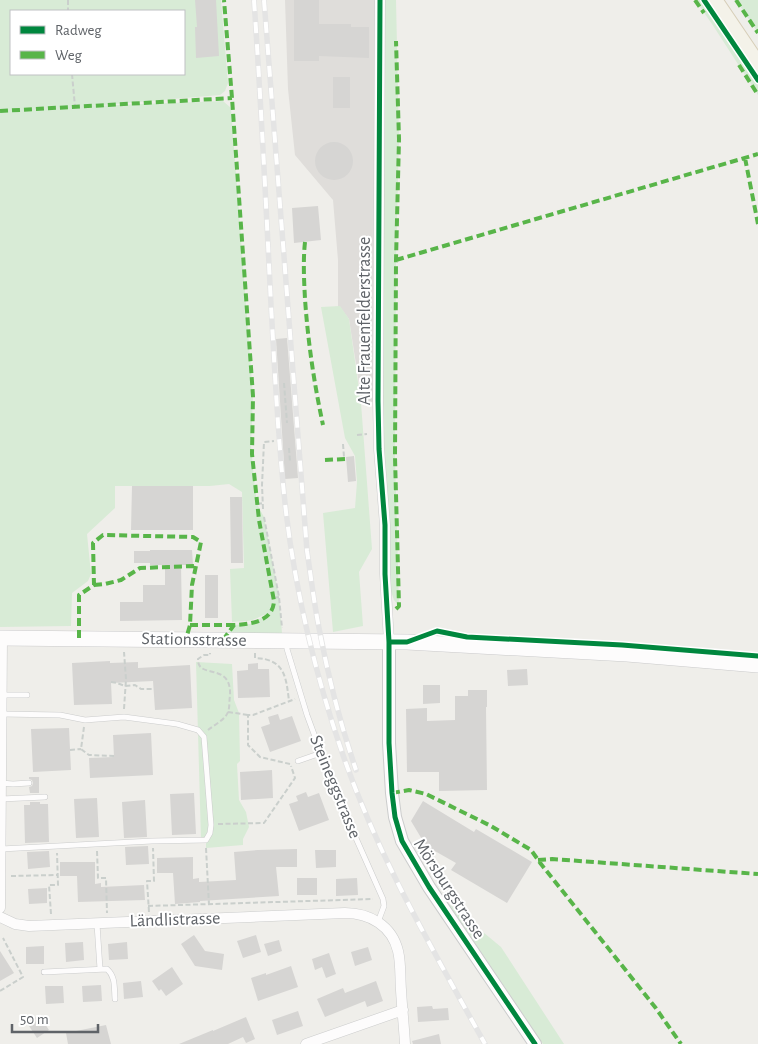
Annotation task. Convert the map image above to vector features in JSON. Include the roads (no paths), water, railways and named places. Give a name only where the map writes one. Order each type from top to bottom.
[{"type":"main road","points":[[714,0],[758,65]]},
{"type":"main road","name":"Stationsstrasse","points":[[1,638],[389,642],[617,654],[758,665]]},
{"type":"street","name":"Alte Frauenfelderstrasse","points":[[380,0],[378,401],[389,642]]},
{"type":"street","points":[[0,908],[1,638]]},
{"type":"street","name":"Mörsburgstrasse","points":[[389,642],[389,743],[392,793],[395,817],[402,841],[429,887],[535,1044]]},
{"type":"street","name":"Ländlistrasse","points":[[0,917],[19,925],[29,926],[352,913],[378,922]]},
{"type":"street","points":[[378,922],[391,935],[398,951],[405,1044]]},
{"type":"street","points":[[306,1044],[402,1010]]},
{"type":"lane","name":"Steineggstrasse","points":[[287,649],[320,753],[383,899],[384,906],[378,922]]},
{"type":"lane","points":[[2,695],[27,695]]},
{"type":"lane","points":[[1,849],[206,840],[210,833],[211,825],[204,737],[198,730],[177,724],[124,717],[85,720],[60,715],[2,714]]},
{"type":"lane","points":[[298,761],[320,753]]},
{"type":"lane","points":[[1,783],[29,783]]},
{"type":"lane","points":[[1,799],[45,797]]},
{"type":"lane","points":[[100,969],[102,923]]},
{"type":"lane","points":[[44,972],[107,969],[112,973],[114,979],[115,999]]},
{"type":"railway","points":[[254,0],[279,434],[290,543],[301,604],[324,696],[357,793],[390,867],[426,938],[485,1044]]},
{"type":"railway","points":[[264,0],[307,551],[326,664],[356,770]]}]
